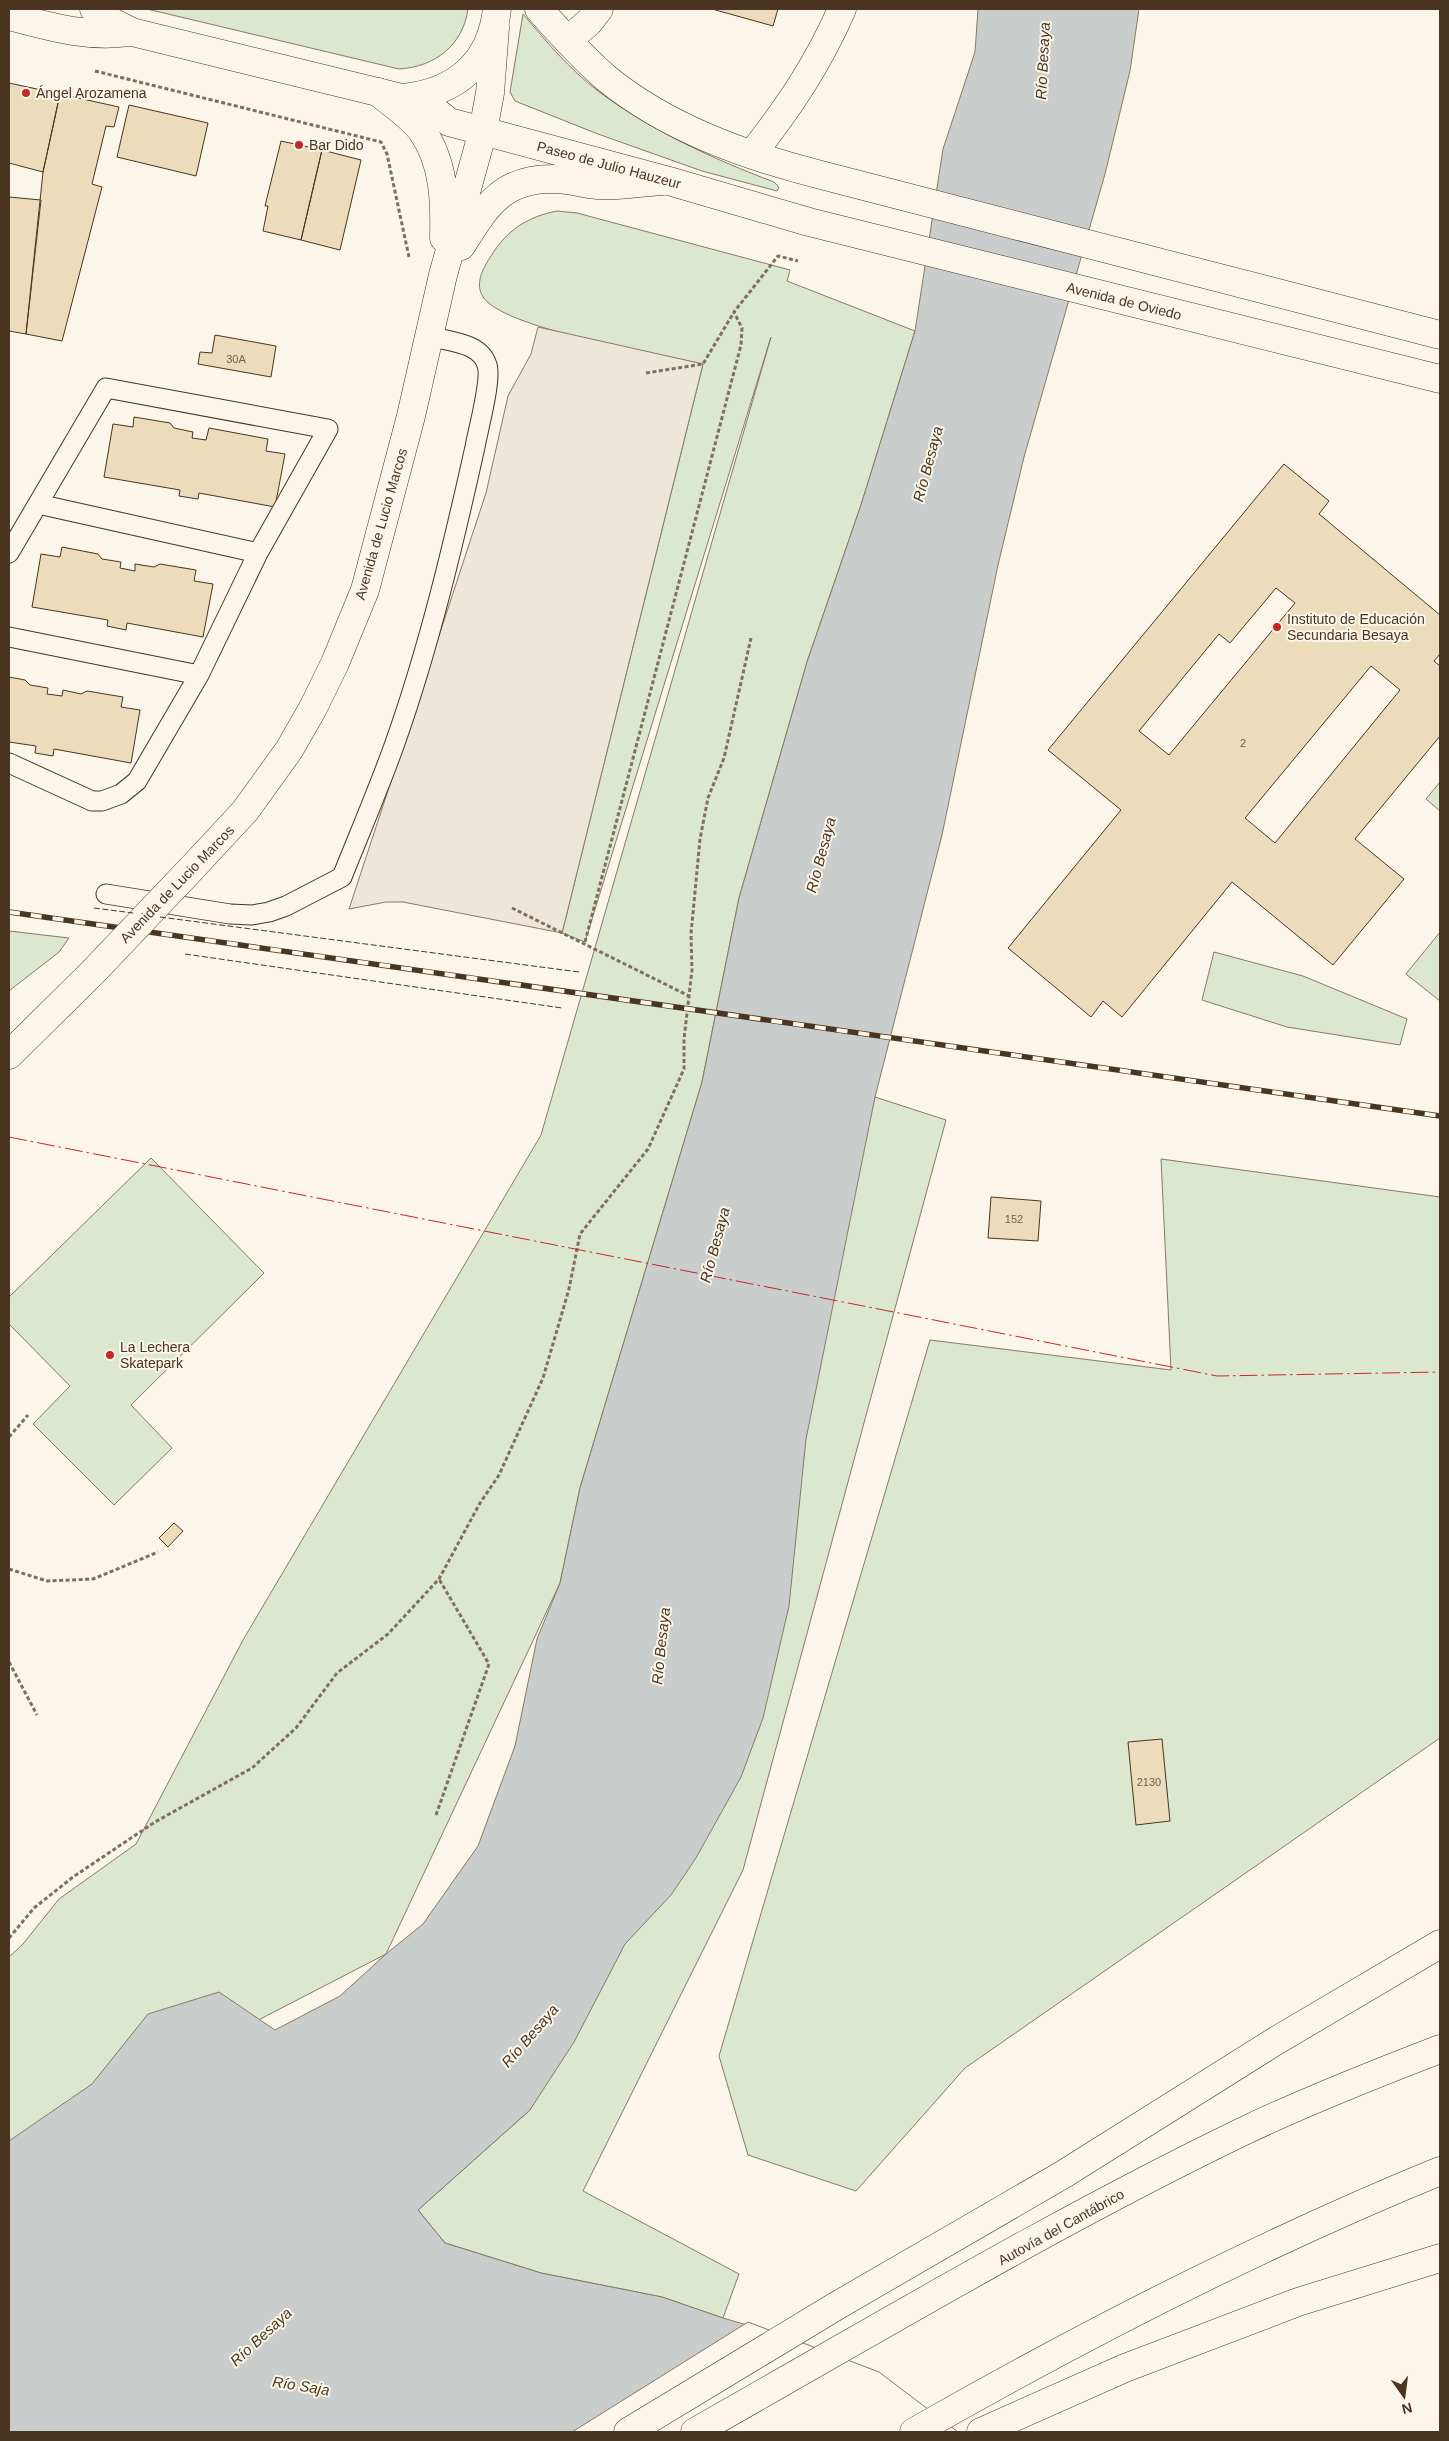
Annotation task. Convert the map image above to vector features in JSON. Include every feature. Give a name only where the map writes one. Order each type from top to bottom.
[{"type":"main road","points":[[94,9],[104,18],[132,32],[402,98],[444,88],[468,73],[478,61],[496,19]]},
{"type":"main road","points":[[539,9],[605,77],[649,107],[692,131],[752,154],[821,175],[1440,335]]},
{"type":"main road","points":[[568,40],[589,22],[599,9]]},
{"type":"main road","points":[[752,154],[804,84],[817,62],[842,9]]},
{"type":"main road","points":[[9,16],[85,34],[108,35],[132,32]]},
{"type":"main road","name":"Avenida de Lucio Marcos","points":[[9,1055],[93,972],[245,811],[275,770],[313,708],[335,663],[365,590],[412,416],[443,275],[483,132],[490,93],[496,19]]},
{"type":"main road","points":[[378,92],[421,130],[439,169],[444,202],[443,275]]},
{"type":"main road","name":"Paseo de Julio Hauzeur","points":[[416,96],[449,122],[668,181],[809,222]]},
{"type":"main road","points":[[443,275],[488,204],[508,189],[536,180],[552,178],[599,185],[668,181]]},
{"type":"main road","name":"Avenida de Oviedo","points":[[809,222],[1440,379]]},
{"type":"main road","points":[[628,2432],[847,2300],[1064,2174],[1274,2042],[1440,1944]]},
{"type":"main road","name":"Autovía del Cantábrico","points":[[695,2432],[1086,2212],[1247,2129],[1335,2090],[1440,2049]]},
{"type":"main road","points":[[914,2432],[995,2386],[1267,2247],[1440,2171]]},
{"type":"main road","points":[[981,2432],[1125,2368],[1298,2302],[1440,2258]]},
{"type":"lane","points":[[106,894],[230,914],[252,915],[286,906],[342,877],[395,742],[411,692],[438,602],[482,411],[488,369],[482,355],[469,346],[429,336]]},
{"type":"lane","points":[[9,553],[106,388],[328,429],[258,553],[199,675],[137,781],[121,794],[102,802],[92,801],[9,764]]},
{"type":"lane","points":[[38,504],[258,553]]},
{"type":"lane","points":[[9,638],[199,675]]},
{"type":"path","points":[[85,69],[380,142],[387,154],[410,260],[443,275]]},
{"type":"path","points":[[646,373],[703,364],[734,312],[778,256],[798,261]]},
{"type":"path","points":[[585,942],[741,345],[742,328],[734,312]]},
{"type":"path","points":[[9,1938],[34,1908],[73,1876],[155,1822],[252,1768],[296,1728],[337,1673],[388,1634],[439,1579],[480,1502],[499,1475],[543,1378],[569,1289],[580,1234],[648,1149],[684,1069],[684,1039],[692,970],[691,934],[700,840],[708,798],[724,758],[752,638]]},
{"type":"path","points":[[512,908],[585,942],[689,996]]},
{"type":"path","points":[[9,1437],[28,1415]]},
{"type":"path","points":[[9,1569],[47,1581],[93,1579],[158,1552]]},
{"type":"path","points":[[436,1815],[489,1664],[439,1579]]},
{"type":"path","points":[[9,1662],[37,1715]]},
{"type":"green space","points":[[147,9],[468,9],[460,33],[445,52],[424,64],[399,69]]},
{"type":"green space","points":[[523,14],[577,73],[618,105],[683,143],[728,164],[774,182],[779,187],[777,191],[702,171],[598,134],[515,101],[510,92]]},
{"type":"green space","points":[[557,211],[577,213],[790,270],[787,281],[915,331],[861,505],[807,662],[739,898],[702,1082],[580,1488],[560,1583],[386,1954],[9,2149],[9,1957],[23,1944],[59,1899],[136,1844],[243,1640],[541,1135],[771,337],[585,942],[562,933],[703,364],[619,347],[548,329],[517,318],[494,307],[482,295],[479,285],[481,275],[491,256],[504,239],[527,221]]},
{"type":"green space","points":[[1440,782],[1440,811],[1426,799]]},
{"type":"green space","points":[[9,931],[69,938],[59,952],[9,991]]},
{"type":"green space","points":[[1440,932],[1440,1001],[1406,974]]},
{"type":"green space","points":[[1214,952],[1303,976],[1407,1019],[1400,1045],[1287,1027],[1202,1000]]},
{"type":"green space","points":[[875,1097],[946,1120],[743,1870],[583,2191],[739,2274],[723,2318],[662,2297],[541,2273],[445,2243],[418,2210],[530,2110],[740,1668]]},
{"type":"green space","name":"La Lechera Skatepark","points":[[151,1158],[264,1273],[131,1405],[172,1448],[114,1505],[33,1424],[70,1386],[9,1324],[9,1297]]},
{"type":"green space","points":[[1161,1159],[1440,1197],[1440,1738],[965,2068],[856,2191],[748,2155],[719,2056],[930,1340],[1171,1370]]},
{"type":"shaded area","points":[[538,327],[703,364],[562,933],[403,902],[386,902],[349,909],[486,493],[508,396],[531,354]]},
{"type":"water","points":[[978,9],[1139,9],[1130,71],[1105,174],[1024,457],[998,565],[942,835],[875,1097],[806,1439],[789,1606],[763,1718],[741,1777],[696,1858],[671,1895],[625,1944],[574,2042],[530,2110],[418,2210],[445,2243],[541,2273],[662,2297],[761,2329],[955,2432],[9,2432],[9,2141],[92,2084],[148,2014],[219,1992],[275,2030],[340,1996],[386,1954],[423,1924],[478,1846],[515,1746],[537,1639],[560,1583],[580,1488],[702,1082],[739,898],[807,662],[861,505],[915,331],[943,149],[975,52]]},
{"type":"pier","points":[[748,2322],[879,2372],[958,2432],[572,2432]]},
{"type":"building","points":[[712,9],[778,9],[773,26]]},
{"type":"building","points":[[9,83],[60,94],[43,172],[9,163]]},
{"type":"building","points":[[60,94],[119,107],[114,127],[106,126],[92,184],[102,187],[62,341],[26,334],[43,172]]},
{"type":"building","points":[[129,105],[208,123],[196,176],[117,157]]},
{"type":"building","points":[[281,141],[322,150],[301,240],[263,231],[268,206],[265,206]]},
{"type":"building","points":[[322,150],[361,160],[340,250],[301,240]]},
{"type":"building","points":[[9,197],[41,200],[26,334],[9,331]]},
{"type":"building","points":[[215,335],[276,346],[271,377],[198,364],[200,352],[212,353]]},
{"type":"building","points":[[134,417],[170,423],[174,428],[193,432],[192,438],[206,440],[209,428],[268,439],[266,451],[285,454],[275,507],[199,493],[198,499],[179,496],[180,490],[104,477],[113,424],[133,427]]},
{"type":"building","points":[[1284,464],[1329,501],[1319,514],[1440,615],[1440,654],[1434,661],[1440,666],[1440,736],[1355,839],[1404,879],[1333,965],[1232,882],[1122,1017],[1103,1001],[1091,1017],[1008,948],[1121,810],[1048,750]],"holes":[[[1276,588],[1295,603],[1169,755],[1139,731],[1219,634],[1230,643]],[[1371,666],[1400,690],[1275,843],[1245,818]]]},
{"type":"building","points":[[62,547],[98,554],[102,559],[121,562],[120,568],[135,571],[135,564],[154,567],[160,564],[196,570],[194,581],[213,584],[203,637],[127,623],[126,630],[107,626],[108,620],[32,607],[41,554],[60,557]]},
{"type":"building","points":[[9,677],[25,680],[30,685],[48,688],[47,694],[62,696],[63,690],[81,694],[87,691],[123,697],[121,707],[140,710],[131,763],[54,749],[53,756],[35,753],[36,746],[9,742]]},
{"type":"building","points":[[991,1197],[1041,1201],[1038,1241],[988,1238]]},
{"type":"building","points":[[174,1523],[183,1531],[168,1547],[159,1538]]},
{"type":"building","points":[[1162,1739],[1170,1821],[1136,1825],[1128,1742]]},
{"type":"railway","points":[[9,912],[1440,1116]]},
{"type":"fence","points":[[94,908],[133,913]]},
{"type":"fence","points":[[160,917],[579,972]]},
{"type":"fence","points":[[185,954],[562,1008]]},
{"type":"power","points":[[9,1137],[1217,1376],[1440,1372]]},
{"type":"place","name":"Ángel Arozamena","points":[[26,93]]},
{"type":"place","name":"Bar Dido","points":[[299,145]]},
{"type":"place","name":"Instituto de Educación Secundaria Besaya","points":[[1277,627]]},
{"type":"place","name":"La Lechera Skatepark","points":[[110,1355]]},
{"type":"water label","name":"Río Besaya","points":[[1043,61]]},
{"type":"water label","name":"Río Besaya","points":[[928,464]]},
{"type":"water label","name":"Río Besaya","points":[[821,855]]},
{"type":"water label","name":"Río Besaya","points":[[715,1245]]},
{"type":"water label","name":"Río Besaya","points":[[661,1646]]},
{"type":"water label","name":"Río Besaya","points":[[530,2036]]},
{"type":"water label","name":"Río Besaya","points":[[261,2337]]},
{"type":"water label","name":"Río Saja","points":[[301,2386]]}]
